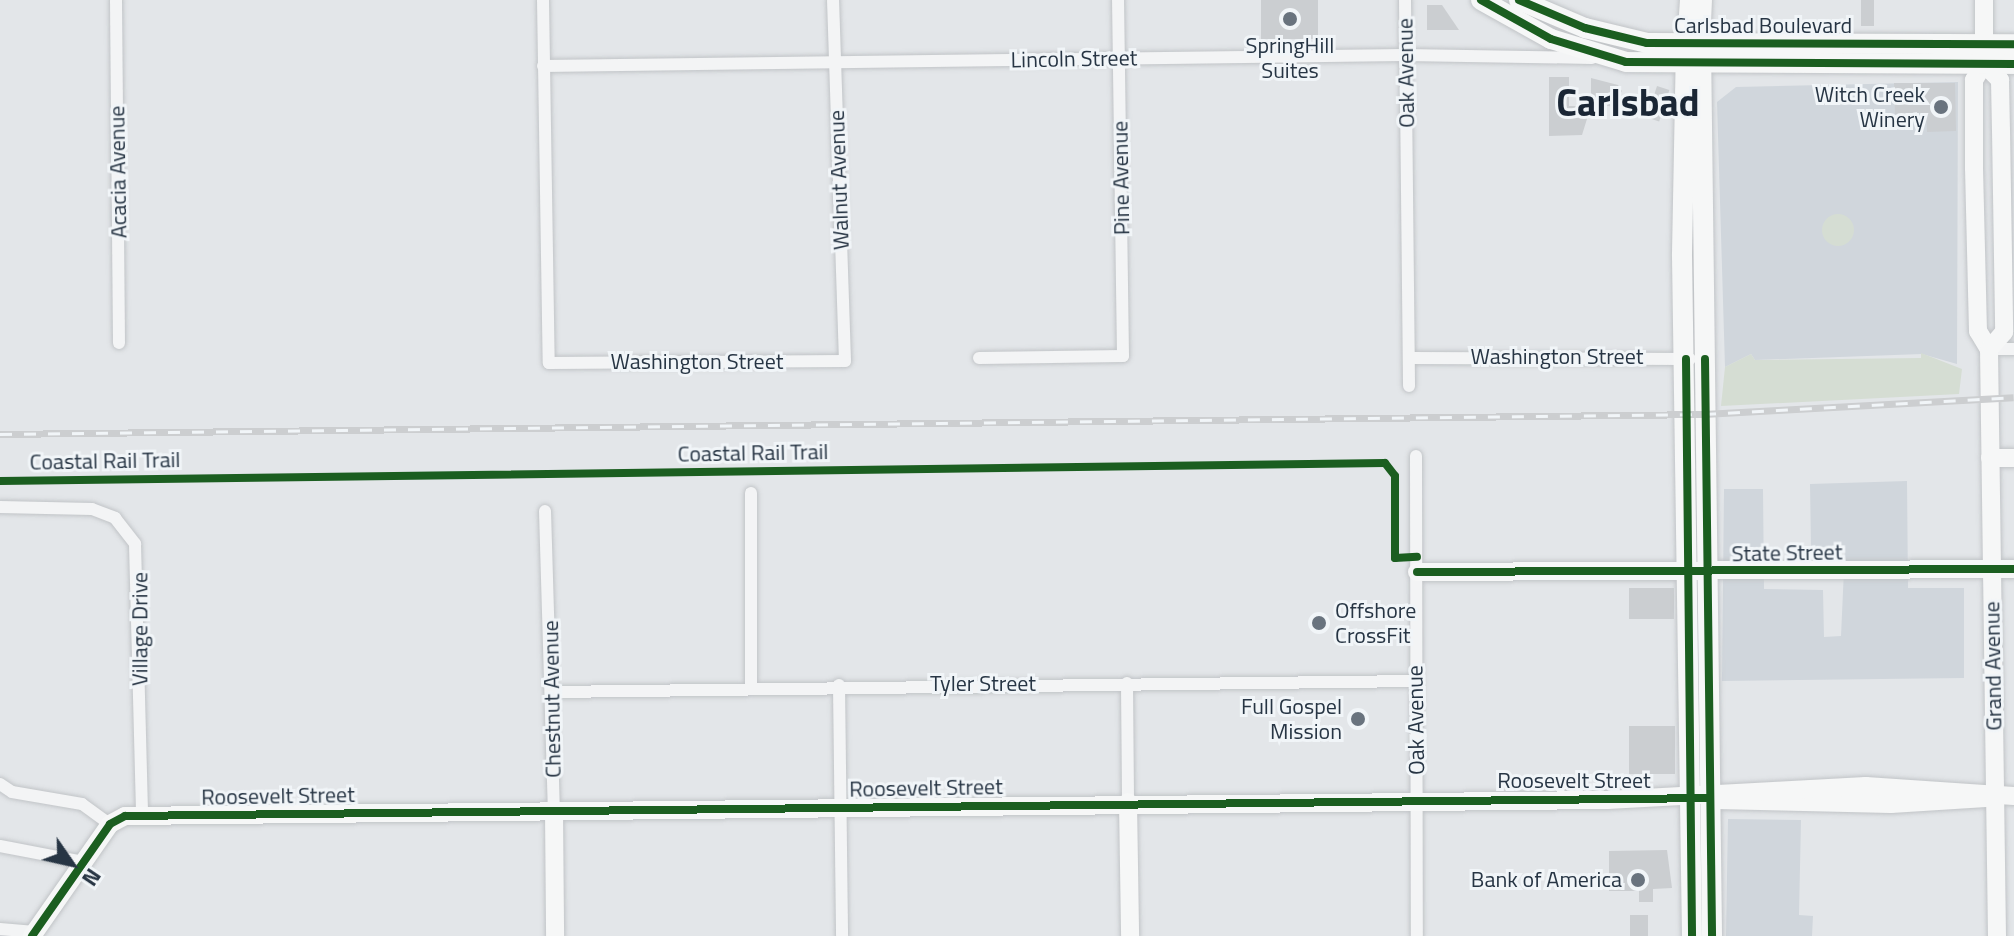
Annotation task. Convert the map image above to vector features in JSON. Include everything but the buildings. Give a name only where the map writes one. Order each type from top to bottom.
[{"type":"main road","name":"Carlsbad Boulevard","points":[[1481,0],[1551,39],[1605,58],[1984,54],[2014,44]]},
{"type":"main road","name":"Carlsbad Boulevard","points":[[1519,0],[1616,37],[1694,55]]},
{"type":"main road","points":[[1689,0],[1694,55],[1700,798],[1692,936]]},
{"type":"main road","points":[[1694,55],[1703,0]]},
{"type":"main road","name":"Grand Avenue","points":[[1984,0],[1984,54],[1974,80],[1975,209],[1978,331],[1989,349],[1997,936]]},
{"type":"main road","name":"Carlsbad Boulevard","points":[[1984,54],[2014,64]]},
{"type":"main road","name":"Grand Avenue","points":[[1984,54],[2000,80],[2004,332],[1989,349]]},
{"type":"main road","points":[[1990,464],[2014,458]]},
{"type":"main road","points":[[1990,464],[2014,469]]},
{"type":"main road","name":"State Street","points":[[1417,572],[2014,569]]},
{"type":"main road","name":"Roosevelt Street","points":[[110,824],[142,816],[1417,798],[1700,798],[1762,789],[1866,786],[1963,788],[1995,797],[2014,796]]},
{"type":"main road","points":[[1700,798],[1712,936]]},
{"type":"main road","points":[[1128,802],[1130,936]]},
{"type":"main road","name":"Chestnut Avenue","points":[[554,811],[555,936]]},
{"type":"main road","points":[[34,934],[110,824]]},
{"type":"street","name":"Acacia Avenue","points":[[116,0],[119,343]]},
{"type":"street","points":[[543,0],[543,66]]},
{"type":"street","name":"Walnut Avenue","points":[[833,0],[845,361]]},
{"type":"street","name":"Pine Avenue","points":[[979,358],[1123,356],[1118,0]]},
{"type":"street","name":"Oak Avenue","points":[[1405,0],[1409,386]]},
{"type":"street","name":"Lincoln Street","points":[[543,66],[1405,55],[1605,58]]},
{"type":"street","name":"Washington Street","points":[[543,66],[549,363],[845,361]]},
{"type":"street","points":[[1989,349],[2014,349]]},
{"type":"street","name":"Washington Street","points":[[1409,358],[1696,359]]},
{"type":"street","name":"Oak Avenue","points":[[1416,456],[1414,681],[1417,936]]},
{"type":"street","points":[[751,493],[751,686]]},
{"type":"street","name":"Village Drive","points":[[0,507],[92,509],[115,518],[135,544],[142,816]]},
{"type":"street","name":"Chestnut Avenue","points":[[545,511],[553,692],[554,811]]},
{"type":"street","name":"Tyler Street","points":[[553,692],[751,686],[1414,681]]},
{"type":"street","points":[[1127,683],[1128,802]]},
{"type":"street","points":[[839,685],[842,936]]},
{"type":"street","points":[[0,784],[12,792],[82,804],[110,824]]},
{"type":"street","points":[[0,846],[84,862]]},
{"type":"street","points":[[0,929],[34,934]]},
{"type":"shaded area","points":[[1958,82],[1957,364],[1922,354],[1755,360],[1751,354],[1725,367],[1717,102],[1736,87]]},
{"type":"shaded area","points":[[1838,214],[1850,218],[1854,230],[1850,242],[1838,246],[1826,242],[1822,230],[1826,218]]},
{"type":"shaded area","points":[[1921,353],[1962,369],[1959,394],[1721,406],[1725,367],[1751,354],[1755,360],[1921,358]]},
{"type":"shaded area","points":[[1907,481],[1908,588],[1964,588],[1964,678],[1722,681],[1724,489],[1763,489],[1764,589],[1823,590],[1824,637],[1841,636],[1845,547],[1811,547],[1810,484]]},
{"type":"shaded area","points":[[1728,819],[1801,820],[1799,915],[1813,916],[1812,936],[1726,936]]},
{"type":"railway","points":[[0,434],[1704,414],[2014,397]]},
{"type":"cycle path","points":[[1481,0],[1551,39],[1626,62],[2014,64]]},
{"type":"cycle path","points":[[1519,0],[1585,28],[1647,43],[2014,44]]},
{"type":"cycle path","points":[[1686,359],[1692,936]]},
{"type":"cycle path","points":[[1705,359],[1712,936]]},
{"type":"cycle path","name":"Coastal Rail Trail","points":[[0,481],[1385,463],[1395,476],[1395,558],[1417,557]]},
{"type":"cycle path","points":[[1417,572],[2014,569]]},
{"type":"cycle path","points":[[32,936],[110,824],[125,816],[1710,798]]},
{"type":"place","name":"SpringHill Suites","points":[[1290,19]]},
{"type":"place","name":"Witch Creek Winery","points":[[1941,107]]},
{"type":"place","name":"Offshore CrossFit","points":[[1319,623]]},
{"type":"place","name":"Full Gospel Mission","points":[[1358,719]]},
{"type":"place","name":"Bank of America","points":[[1638,880]]},
{"type":"district","name":"Carlsbad","points":[[1628,103]]}]
